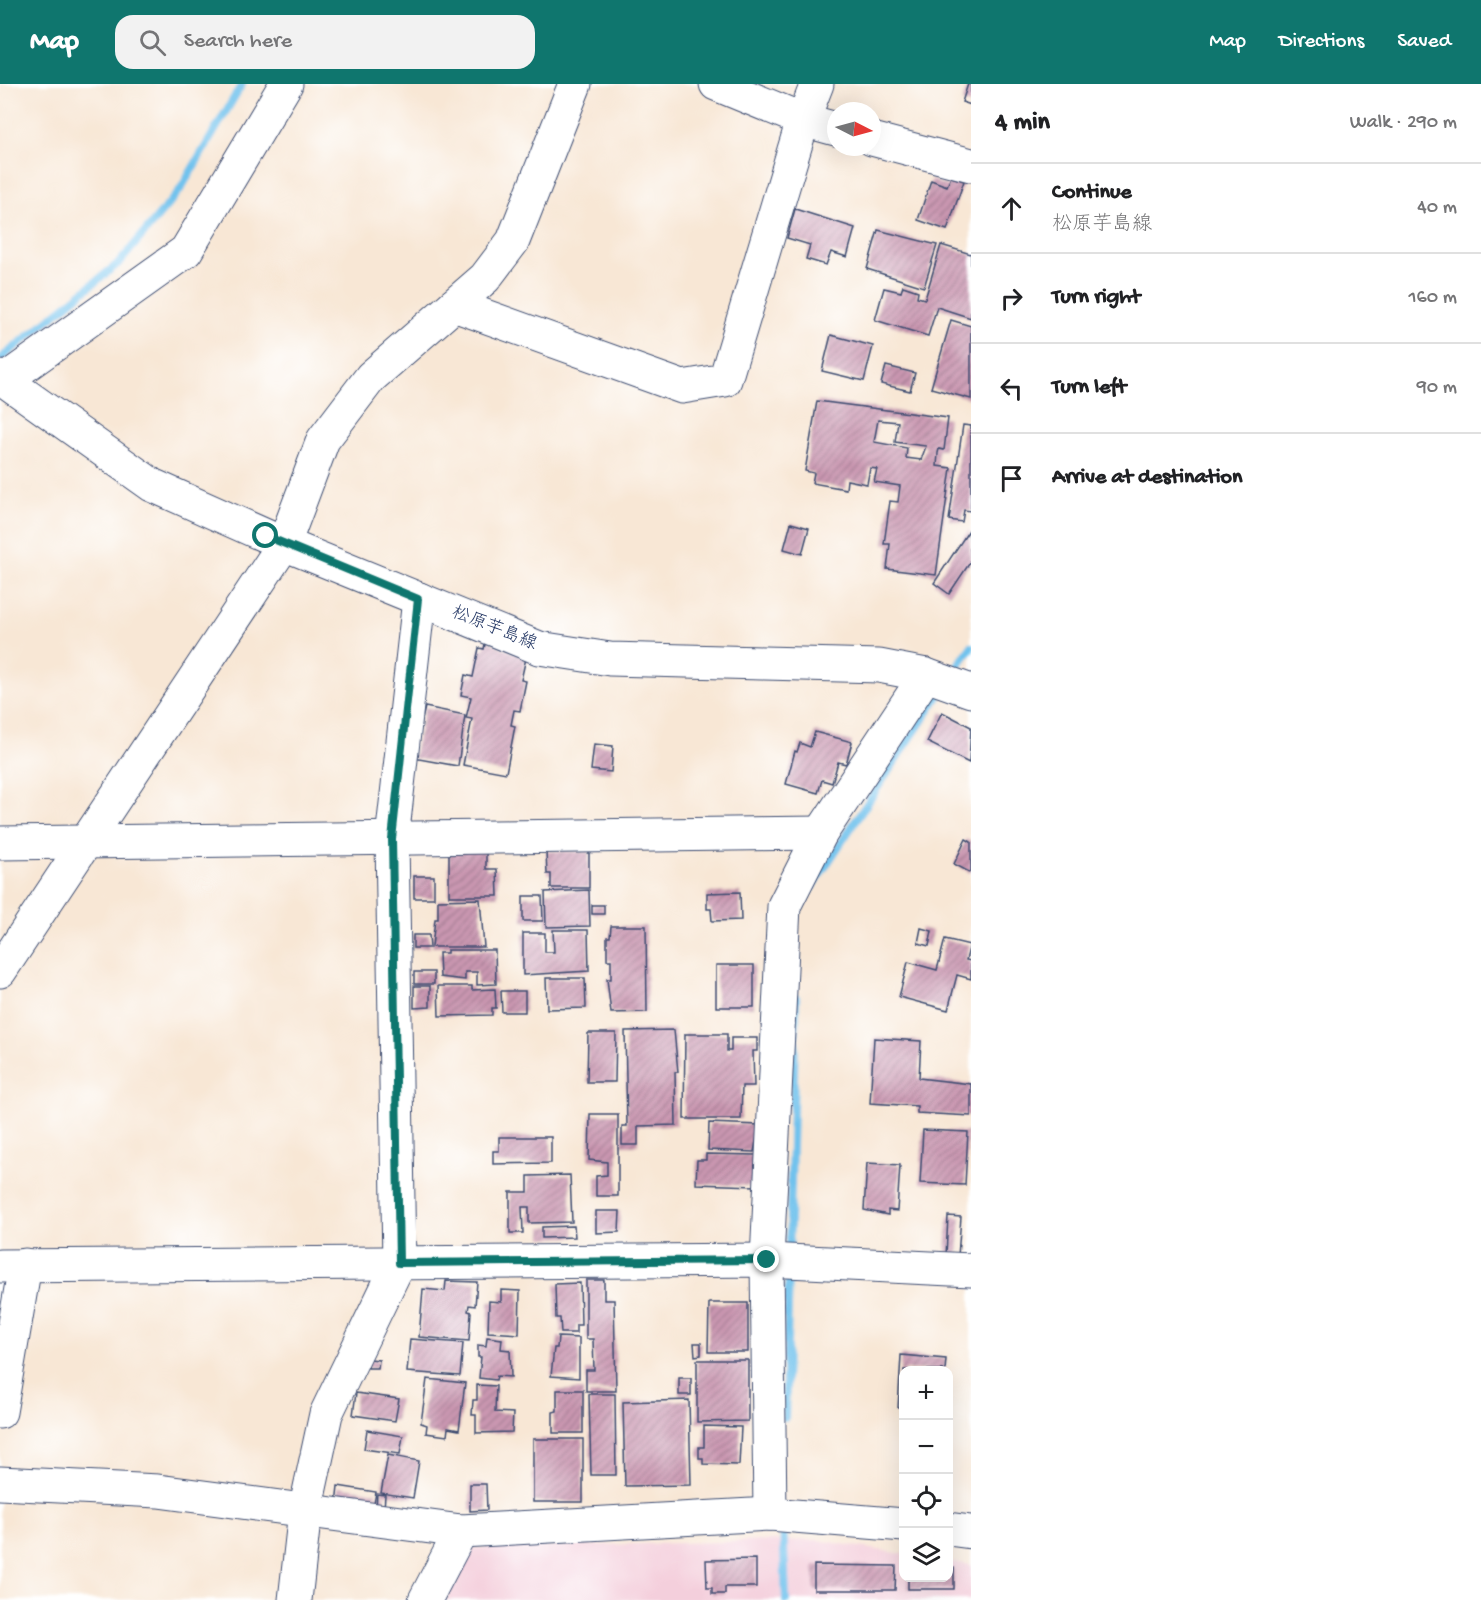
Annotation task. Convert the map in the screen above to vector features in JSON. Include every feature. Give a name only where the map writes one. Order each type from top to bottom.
[{"type":"street","points":[[3,379],[186,251],[286,84]]},
{"type":"street","points":[[0,971],[284,544],[322,440],[371,377],[485,278],[513,241],[575,84]]},
{"type":"street","points":[[717,84],[803,120],[827,127]]},
{"type":"street","points":[[454,305],[682,387],[725,380],[803,120],[817,84]]},
{"type":"street","points":[[881,141],[971,165]]},
{"type":"street","name":"松原芋島線","points":[[3,379],[152,485],[284,544],[540,648],[610,659],[879,666],[949,683]]},
{"type":"street","points":[[295,1600],[305,1511],[326,1414],[399,1263],[392,839],[418,599]]},
{"type":"street","points":[[784,1515],[780,1261],[784,906],[821,833],[949,683]]},
{"type":"street","points":[[0,843],[821,833]]},
{"type":"street","points":[[0,1412],[13,1265],[780,1261],[971,1270]]},
{"type":"street","points":[[0,1483],[158,1491],[461,1531],[784,1515],[899,1525]]},
{"type":"street","points":[[953,1530],[971,1532]]},
{"type":"street","points":[[424,1600],[461,1531]]},
{"type":"shaded area","points":[[817,1540],[899,1553],[899,1582],[953,1582],[953,1562],[971,1565],[971,1600],[446,1600],[474,1548]]},
{"type":"building","points":[[968,84],[971,84],[971,105],[962,102]]},
{"type":"building","points":[[951,177],[964,181],[947,230],[918,220],[931,180],[947,186]]},
{"type":"building","points":[[795,209],[855,228],[847,257],[831,252],[826,265],[806,259],[810,245],[787,238]]},
{"type":"building","points":[[878,230],[937,245],[924,287],[867,269]]},
{"type":"building","points":[[941,245],[971,254],[971,318],[937,307],[928,336],[875,320],[884,288],[901,292],[903,286],[918,291],[917,297],[925,299]]},
{"type":"building","points":[[951,320],[971,326],[971,399],[931,388]]},
{"type":"building","points":[[831,335],[873,346],[864,381],[822,371]]},
{"type":"building","points":[[886,366],[915,373],[910,391],[881,384]]},
{"type":"building","points":[[817,401],[948,418],[944,450],[939,449],[937,466],[951,468],[936,575],[887,569],[890,544],[884,544],[890,501],[898,502],[900,486],[874,482],[877,469],[870,468],[867,484],[847,480],[846,489],[812,483],[814,473],[805,471]],"holes":[[[878,420],[898,422],[895,442],[926,446],[921,460],[906,458],[907,448],[874,442]]]},
{"type":"building","points":[[963,425],[971,426],[971,511],[964,510],[962,522],[949,520]]},
{"type":"building","points":[[791,523],[809,528],[802,554],[784,549]]},
{"type":"building","points":[[969,530],[971,561],[949,594],[934,583]]},
{"type":"building","points":[[486,640],[526,658],[521,680],[526,681],[520,711],[514,710],[511,725],[515,726],[506,773],[463,765],[472,719],[466,718],[471,697],[461,695],[465,675],[473,677],[479,648],[484,649]]},
{"type":"building","points":[[425,707],[465,715],[458,766],[413,758]]},
{"type":"building","points":[[942,712],[971,727],[969,763],[927,742]]},
{"type":"building","points":[[815,732],[852,742],[846,764],[838,762],[832,783],[822,780],[818,793],[786,784],[795,751],[797,752],[800,743],[810,747]]},
{"type":"building","points":[[594,744],[613,746],[611,772],[591,770]]},
{"type":"building","points":[[966,839],[971,842],[971,873],[954,864]]},
{"type":"building","points":[[449,850],[486,850],[486,869],[497,869],[498,896],[449,896]]},
{"type":"building","points":[[546,851],[589,852],[589,888],[551,888],[551,874],[547,874]]},
{"type":"building","points":[[414,876],[434,876],[434,898],[414,898]]},
{"type":"building","points":[[589,890],[590,926],[546,927],[545,892]]},
{"type":"building","points":[[740,892],[741,920],[712,921],[711,909],[707,909],[707,893]]},
{"type":"building","points":[[523,896],[542,896],[543,921],[523,921]]},
{"type":"building","points":[[480,899],[484,947],[432,947],[435,919],[438,919],[438,900]]},
{"type":"building","points":[[592,905],[604,905],[604,914],[592,914]]},
{"type":"building","points":[[611,926],[646,926],[647,1012],[611,1013],[607,979],[611,979],[611,960],[607,960],[607,937],[610,937]]},
{"type":"building","points":[[921,928],[932,931],[929,946],[918,943]]},
{"type":"building","points":[[553,930],[588,930],[589,971],[523,975],[523,933],[545,933],[545,952],[554,952]]},
{"type":"building","points":[[413,935],[429,935],[430,948],[413,948]]},
{"type":"building","points":[[945,939],[970,945],[966,960],[971,961],[971,979],[957,975],[948,1010],[899,997],[908,962],[937,970]]},
{"type":"building","points":[[447,950],[495,950],[496,984],[477,985],[477,972],[465,972],[465,980],[440,977],[439,953],[447,953]]},
{"type":"building","points":[[716,965],[754,965],[754,1007],[716,1007]]},
{"type":"building","points":[[414,972],[434,972],[434,984],[414,984]]},
{"type":"building","points":[[546,978],[585,978],[586,1008],[547,1009]]},
{"type":"building","points":[[414,986],[430,986],[430,1007],[414,1008]]},
{"type":"building","points":[[438,986],[472,986],[472,990],[495,989],[496,1008],[492,1008],[492,1015],[439,1016]]},
{"type":"building","points":[[501,991],[525,991],[525,1012],[502,1012]]},
{"type":"building","points":[[674,1030],[678,1072],[675,1072],[676,1125],[638,1126],[638,1145],[622,1145],[622,1126],[627,1126],[625,1031]]},
{"type":"building","points":[[588,1033],[616,1033],[615,1082],[587,1082]]},
{"type":"building","points":[[685,1034],[727,1034],[727,1051],[731,1051],[731,1038],[757,1038],[757,1051],[753,1051],[754,1086],[742,1086],[741,1119],[684,1119]]},
{"type":"building","points":[[874,1038],[921,1041],[919,1078],[971,1084],[971,1116],[917,1113],[917,1106],[870,1103]]},
{"type":"building","points":[[590,1114],[618,1114],[618,1196],[596,1196],[596,1176],[607,1175],[607,1162],[589,1160]]},
{"type":"building","points":[[709,1123],[759,1125],[754,1152],[708,1150]]},
{"type":"building","points":[[923,1130],[968,1132],[965,1185],[920,1183]]},
{"type":"building","points":[[499,1137],[551,1137],[551,1163],[493,1164],[493,1151],[499,1151]]},
{"type":"building","points":[[706,1154],[757,1155],[756,1186],[696,1184],[697,1160],[706,1160]]},
{"type":"building","points":[[867,1163],[900,1165],[897,1211],[888,1210],[888,1215],[864,1210]]},
{"type":"building","points":[[570,1175],[572,1222],[529,1223],[529,1207],[522,1207],[523,1233],[510,1233],[510,1192],[528,1192],[528,1176]]},
{"type":"building","points":[[596,1211],[620,1211],[619,1232],[596,1233]]},
{"type":"building","points":[[948,1216],[961,1217],[958,1256],[946,1256]]},
{"type":"building","points":[[574,1226],[575,1237],[542,1238],[542,1227]]},
{"type":"building","points":[[586,1280],[604,1280],[604,1300],[614,1300],[616,1391],[586,1391],[586,1370],[594,1370],[593,1339],[586,1339]]},
{"type":"building","points":[[446,1281],[477,1282],[475,1306],[469,1305],[468,1311],[471,1312],[469,1341],[419,1337],[423,1289],[445,1291]]},
{"type":"building","points":[[580,1283],[581,1325],[576,1325],[576,1333],[561,1333],[560,1318],[556,1318],[555,1284]]},
{"type":"building","points":[[501,1290],[520,1291],[519,1334],[488,1332],[489,1301],[501,1302]]},
{"type":"building","points":[[709,1303],[748,1303],[748,1352],[708,1352]]},
{"type":"building","points":[[487,1337],[502,1339],[501,1349],[510,1350],[511,1377],[497,1376],[496,1380],[479,1378],[481,1357],[478,1357],[478,1345],[486,1346]]},
{"type":"building","points":[[558,1337],[579,1338],[579,1378],[551,1376],[554,1348],[557,1348]]},
{"type":"building","points":[[410,1339],[463,1343],[460,1376],[407,1372]]},
{"type":"building","points":[[694,1343],[701,1343],[701,1355],[695,1356]]},
{"type":"building","points":[[901,1355],[946,1359],[945,1366],[900,1366]]},
{"type":"building","points":[[369,1359],[379,1360],[378,1368],[368,1368]]},
{"type":"building","points":[[697,1360],[748,1360],[748,1421],[697,1422]]},
{"type":"building","points":[[679,1378],[691,1378],[691,1395],[679,1395]]},
{"type":"building","points":[[427,1379],[465,1383],[459,1430],[448,1428],[447,1436],[426,1433],[427,1425],[421,1423]]},
{"type":"building","points":[[477,1385],[496,1386],[495,1412],[513,1413],[512,1432],[476,1433],[476,1415],[472,1415],[473,1400],[477,1400]]},
{"type":"building","points":[[557,1390],[583,1390],[583,1433],[553,1433],[553,1412],[557,1411]]},
{"type":"building","points":[[356,1393],[399,1399],[395,1421],[353,1415]]},
{"type":"building","points":[[589,1394],[615,1394],[616,1475],[591,1475]]},
{"type":"building","points":[[689,1400],[691,1485],[625,1486],[623,1402]]},
{"type":"building","points":[[704,1426],[741,1427],[739,1465],[703,1464],[703,1458],[699,1458],[699,1447],[704,1447]]},
{"type":"building","points":[[367,1430],[403,1436],[400,1454],[364,1449]]},
{"type":"building","points":[[533,1439],[583,1439],[583,1502],[533,1502]]},
{"type":"building","points":[[388,1455],[419,1461],[413,1498],[381,1493]]},
{"type":"building","points":[[470,1484],[486,1484],[487,1510],[470,1511]]},
{"type":"building","points":[[338,1486],[376,1492],[373,1510],[336,1504]]},
{"type":"building","points":[[377,1494],[385,1495],[384,1509],[376,1508]]},
{"type":"building","points":[[756,1559],[756,1587],[725,1587],[725,1594],[712,1594],[712,1588],[707,1588],[706,1560]]},
{"type":"building","points":[[814,1565],[896,1566],[895,1590],[814,1590]]},
{"type":"building","points":[[954,1568],[954,1589],[908,1589],[908,1582],[953,1582]]},
{"type":"waterway","points":[[0,359],[120,262],[180,190],[242,84]]},
{"type":"waterway","points":[[951,676],[971,647]]},
{"type":"waterway","points":[[809,891],[943,689]]},
{"type":"waterway","points":[[789,1255],[796,998]]},
{"type":"waterway","points":[[785,1417],[789,1268]]},
{"type":"waterway","points":[[783,1522],[786,1600]]},
{"type":"route","points":[[266,536],[418,599],[392,839],[399,1263],[767,1260]]}]
